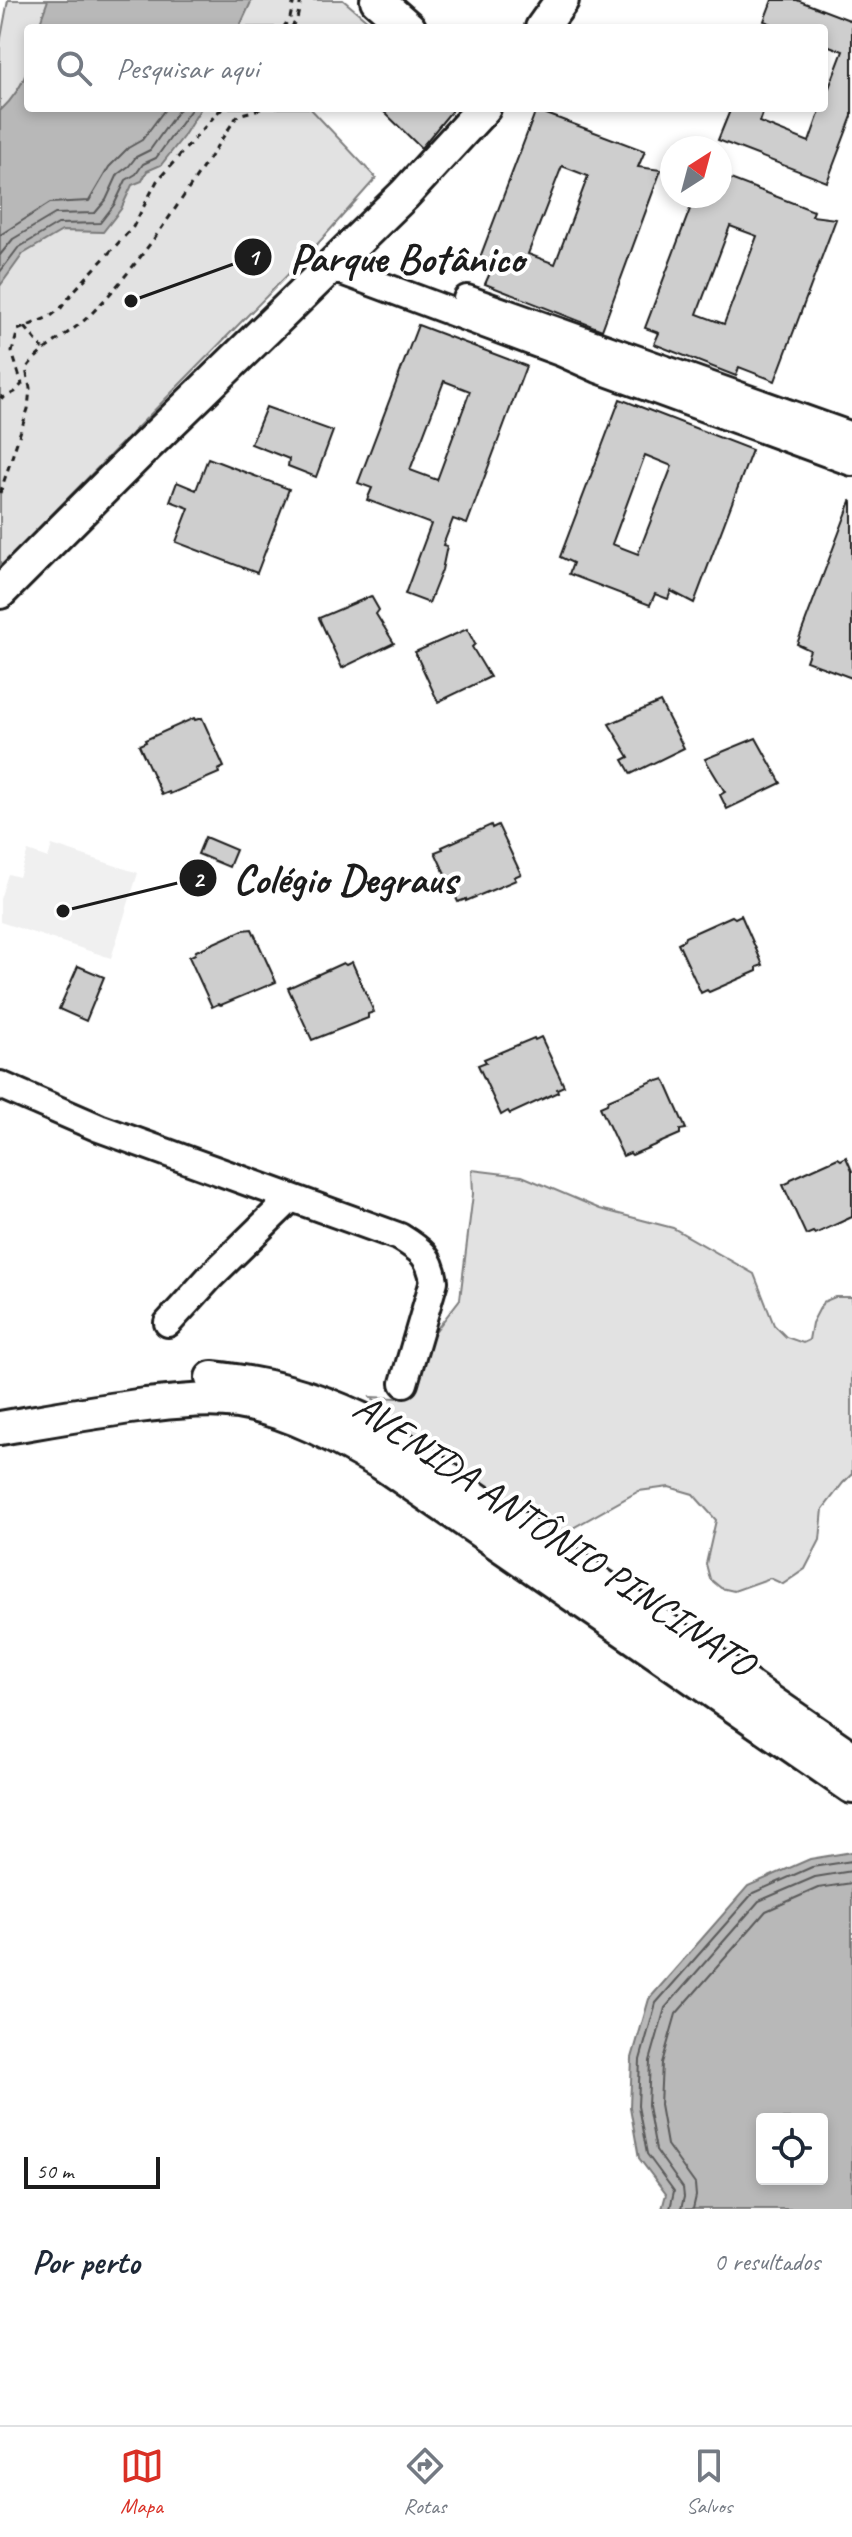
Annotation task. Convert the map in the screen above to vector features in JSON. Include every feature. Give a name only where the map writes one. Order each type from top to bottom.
[{"type":"main road","points":[[377,0],[404,24]]},
{"type":"main road","points":[[545,24],[562,0]]},
{"type":"main road","points":[[0,592],[404,195],[480,112]]},
{"type":"main road","name":"AVENIDA ANTÔNIO PINCINATO","points":[[0,1405],[210,1378],[251,1382],[324,1402],[360,1419],[398,1444],[852,1758]]},
{"type":"main road","name":"AVENIDA ANTÔNIO PINCINATO","points":[[0,1428],[116,1409],[209,1400],[239,1402],[313,1426],[383,1464],[852,1787]]},
{"type":"lane","points":[[338,260],[428,294],[852,436]]},
{"type":"lane","points":[[428,294],[598,369],[852,462]]},
{"type":"lane","points":[[0,1085],[99,1128],[400,1237],[425,1255],[434,1281],[404,1383]]},
{"type":"lane","points":[[168,1323],[290,1199]]},
{"type":"path","points":[[286,24],[294,0]]},
{"type":"path","points":[[294,24],[301,0]]},
{"type":"path","points":[[0,396],[3,398],[15,392],[22,384],[12,352],[18,330],[51,316],[61,308],[133,227],[157,181],[218,112]]},
{"type":"path","points":[[0,493],[28,409],[30,388],[26,369],[34,358],[90,315],[147,247],[238,115],[249,112]]},
{"type":"path","points":[[25,327],[44,350]]},
{"type":"path","points":[[0,471],[8,468]]},
{"type":"shaded area","points":[[8,0],[343,0],[371,24],[24,24],[24,112],[314,112],[376,178],[314,248],[0,567],[0,43]]},
{"type":"shaded area","points":[[52,845],[138,873],[111,958],[0,922],[0,899],[8,874],[19,877],[28,851],[48,858]]},
{"type":"shaded area","points":[[472,1170],[522,1176],[600,1209],[673,1228],[754,1274],[774,1325],[786,1337],[803,1343],[809,1340],[812,1323],[823,1302],[835,1297],[852,1297],[852,1474],[823,1509],[820,1540],[805,1569],[783,1584],[770,1578],[734,1591],[721,1588],[710,1579],[706,1564],[716,1520],[693,1494],[669,1487],[639,1491],[571,1529],[534,1538],[371,1397],[398,1398],[405,1393],[427,1342],[460,1299],[473,1194]]},
{"type":"water","points":[[48,0],[252,0],[241,24],[39,24]]},
{"type":"water","points":[[24,79],[24,112],[199,112],[161,165],[147,171],[142,181],[132,185],[121,209],[103,232],[62,231],[23,254],[0,286],[0,111]]},
{"type":"water","points":[[852,1852],[852,2209],[662,2209],[666,2194],[639,2158],[630,2107],[632,2058],[649,1999],[748,1886],[810,1859]]},
{"type":"building","points":[[772,0],[797,0],[852,21],[852,116],[827,182],[732,145],[732,136],[720,136],[729,112],[763,112],[759,122],[809,142],[820,112],[828,112],[828,90],[843,51],[828,45],[828,24],[772,24],[764,21]]},
{"type":"building","points":[[384,112],[451,112],[421,148]]},
{"type":"building","points":[[535,112],[645,151],[638,167],[660,170],[602,330],[485,284],[490,273],[476,268]],"holes":[[[562,166],[588,176],[555,264],[528,254]]]},
{"type":"building","points":[[732,180],[814,211],[812,216],[836,219],[775,381],[739,367],[736,376],[654,344],[659,333],[645,328],[690,208],[732,208]],"holes":[[[730,226],[757,236],[724,324],[697,314]]]},
{"type":"building","points":[[418,325],[526,366],[467,524],[453,519],[443,545],[447,546],[442,570],[429,603],[405,594],[431,524],[367,500],[372,488],[358,483]],"holes":[[[444,381],[470,391],[437,480],[410,470]]]},
{"type":"building","points":[[620,399],[752,450],[694,603],[671,591],[668,599],[655,594],[650,605],[569,574],[573,563],[560,557]],"holes":[[[645,455],[672,466],[638,554],[612,544]]]},
{"type":"building","points":[[266,407],[333,431],[316,477],[288,466],[289,459],[251,444]]},
{"type":"building","points":[[208,458],[289,489],[257,573],[176,542],[189,508],[170,501],[177,482],[196,490]]},
{"type":"building","points":[[851,501],[852,678],[806,661],[810,650],[797,644]]},
{"type":"building","points":[[371,596],[379,610],[376,614],[394,643],[342,668],[319,618]]},
{"type":"building","points":[[467,629],[475,644],[472,647],[490,677],[438,702],[415,652]]},
{"type":"building","points":[[660,702],[684,748],[631,774],[623,760],[629,757],[609,724]]},
{"type":"building","points":[[194,718],[202,718],[224,767],[218,770],[219,773],[162,795],[139,745]]},
{"type":"building","points":[[756,738],[781,783],[727,809],[720,795],[725,792],[705,759]]},
{"type":"building","points":[[491,825],[492,828],[498,825],[521,874],[514,877],[516,880],[458,902],[435,852]]},
{"type":"building","points":[[205,837],[236,850],[229,867],[198,854]]},
{"type":"building","points":[[741,915],[763,965],[757,967],[757,971],[701,993],[678,943],[732,916]]},
{"type":"building","points":[[252,929],[276,982],[212,1007],[189,957],[243,930]]},
{"type":"building","points":[[352,962],[374,1012],[368,1014],[368,1018],[312,1040],[288,988],[343,963]]},
{"type":"building","points":[[78,966],[104,977],[86,1021],[59,1009]]},
{"type":"building","points":[[541,1037],[564,1086],[557,1089],[558,1092],[510,1114],[508,1111],[501,1115],[478,1065],[486,1062],[484,1059]]},
{"type":"building","points":[[664,1079],[686,1129],[632,1155],[623,1156],[600,1107],[608,1100]]},
{"type":"building","points":[[846,1157],[852,1171],[852,1217],[806,1235],[783,1185]]},
{"type":"place","name":"Parque Botânico","points":[[131,301]]},
{"type":"place","name":"Colégio Degraus","points":[[63,911]]}]
